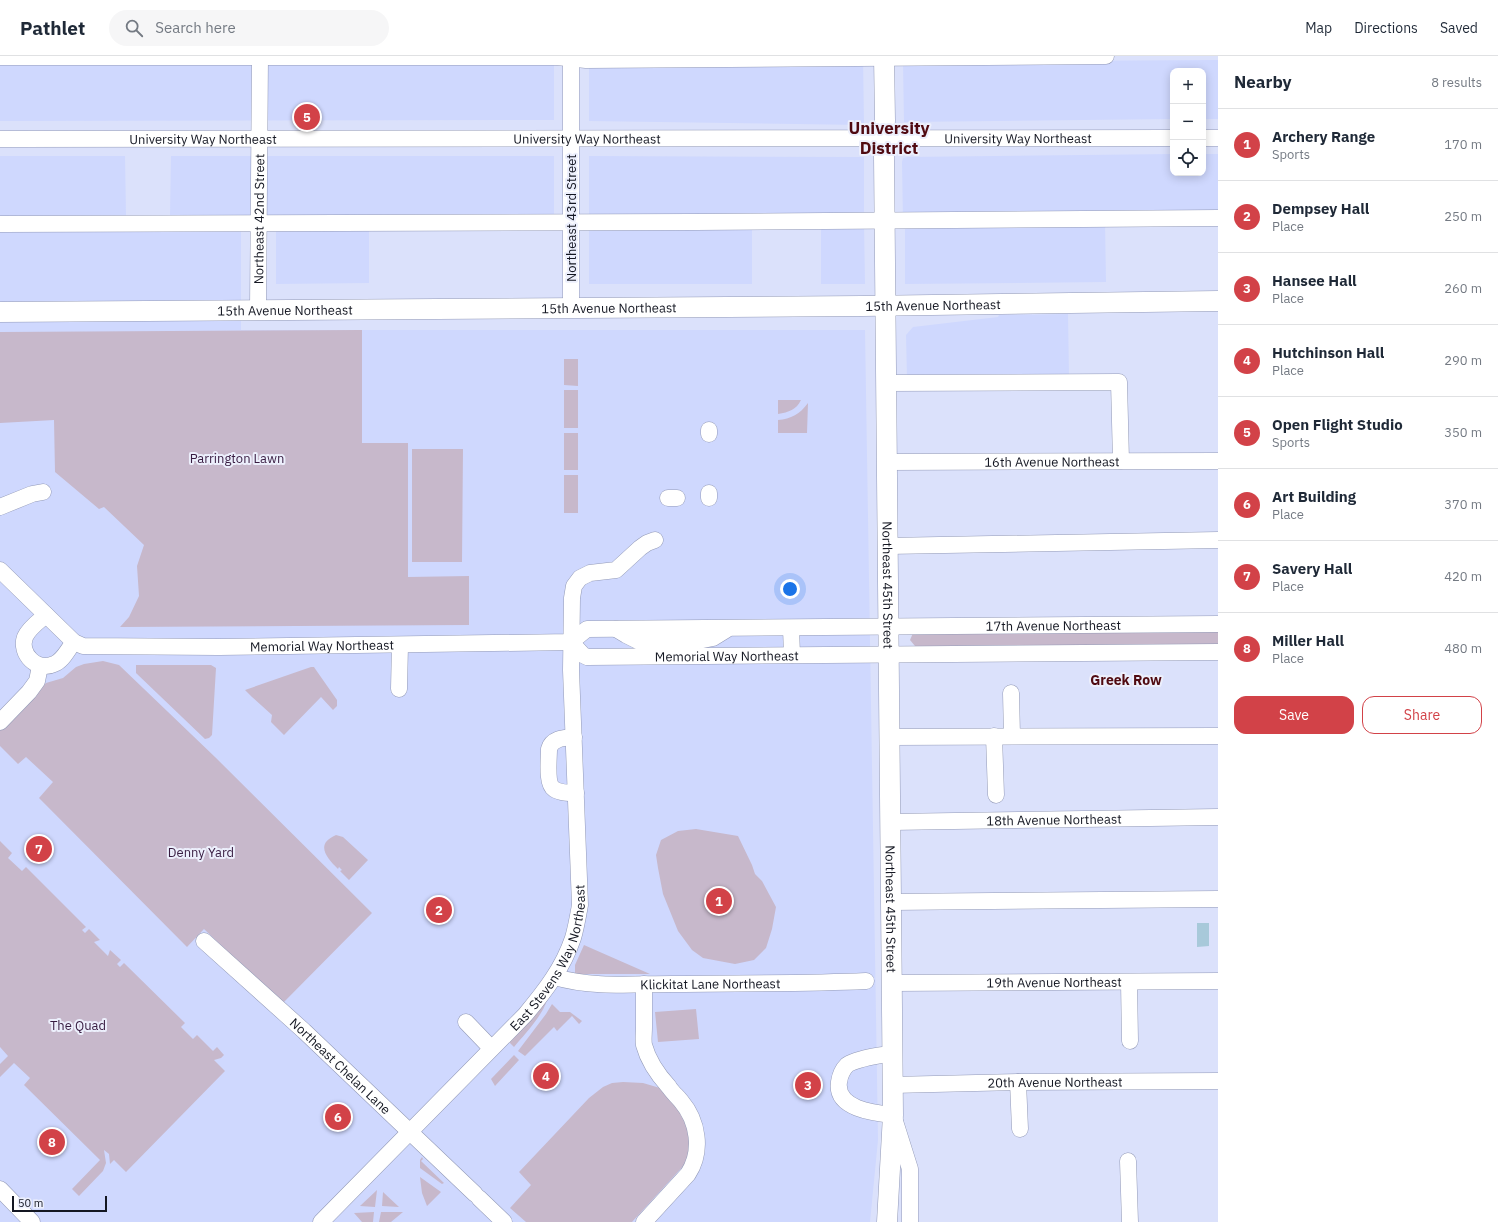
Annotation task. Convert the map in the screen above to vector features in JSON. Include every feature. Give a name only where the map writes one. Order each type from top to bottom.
[{"type":"main road","name":"Northeast 45th Street","points":[[884,56],[886,462],[893,1114],[887,1222]]},
{"type":"main road","name":"15th Avenue Northeast","points":[[0,312],[885,306],[1218,301]]},
{"type":"street","points":[[0,57],[571,57],[586,60],[884,56],[1106,56]]},
{"type":"street","name":"Northeast 42nd Street","points":[[258,310],[260,57]]},
{"type":"street","name":"Northeast 43rd Street","points":[[571,57],[571,308]]},
{"type":"street","name":"University Way Northeast","points":[[0,139],[1170,138]]},
{"type":"street","points":[[1206,138],[1218,138]]},
{"type":"street","points":[[0,224],[884,221],[1218,218]]},
{"type":"street","points":[[886,383],[1119,382],[1121,461]]},
{"type":"street","name":"16th Avenue Northeast","points":[[886,462],[1218,461]]},
{"type":"street","points":[[0,507],[32,494],[43,492]]},
{"type":"street","name":"East Stevens Way Northeast","points":[[321,1222],[525,1014],[554,977],[564,960],[573,938],[580,905],[571,642],[571,613],[574,586],[580,578],[590,573],[616,570],[644,545],[655,540]]},
{"type":"street","points":[[887,546],[1218,540]]},
{"type":"street","points":[[0,570],[74,642],[59,661],[53,665],[40,666],[30,660],[24,644],[25,636],[46,615]]},
{"type":"street","name":"17th Avenue Northeast","points":[[888,627],[1218,624]]},
{"type":"street","points":[[571,642],[587,629],[616,628],[642,643],[698,641],[713,638],[729,628],[888,627]]},
{"type":"street","points":[[791,628],[792,655]]},
{"type":"street","name":"Memorial Way Northeast","points":[[74,642],[82,646],[219,647],[571,642],[583,655],[587,657],[888,655]]},
{"type":"street","points":[[399,689],[400,645]]},
{"type":"street","points":[[888,655],[1218,652]]},
{"type":"street","points":[[0,722],[29,692],[37,681],[40,666]]},
{"type":"street","points":[[1011,693],[1012,736]]},
{"type":"street","points":[[994,736],[996,795]]},
{"type":"street","points":[[889,737],[1218,736]]},
{"type":"street","points":[[574,737],[557,740],[550,745],[549,782],[553,789],[576,793]]},
{"type":"street","name":"18th Avenue Northeast","points":[[890,822],[1218,818]]},
{"type":"street","points":[[891,902],[1218,899]]},
{"type":"street","name":"Northeast Chelan Lane","points":[[204,941],[304,1031],[504,1222]]},
{"type":"street","name":"Klickitat Lane Northeast","points":[[554,977],[573,982],[644,984],[818,983],[866,981]]},
{"type":"street","name":"19th Avenue Northeast","points":[[891,983],[1218,981]]},
{"type":"street","points":[[1129,982],[1130,1041]]},
{"type":"street","points":[[644,984],[644,1044],[662,1079],[681,1100],[689,1113],[695,1127],[697,1142],[694,1166],[644,1222]]},
{"type":"street","points":[[466,1022],[491,1048]]},
{"type":"street","points":[[892,1053],[848,1064],[840,1076],[838,1085],[842,1098],[859,1108],[880,1113],[893,1114]]},
{"type":"street","points":[[1018,1082],[1020,1129]]},
{"type":"street","name":"20th Avenue Northeast","points":[[892,1085],[1018,1082],[1218,1082]]},
{"type":"street","name":"Northeast 45th Street","points":[[893,1114],[910,1169],[910,1222]]},
{"type":"street","points":[[1128,1161],[1130,1222]]},
{"type":"street","points":[[0,1189],[32,1222]]},
{"type":"shaded area","points":[[863,56],[864,125],[589,121],[589,61]]},
{"type":"shaded area","points":[[1218,60],[1218,119],[1206,119],[1206,68],[1170,68],[1170,119],[904,122],[903,62]]},
{"type":"shaded area","points":[[0,61],[554,61],[554,120],[0,121]]},
{"type":"shaded area","points":[[1170,154],[1170,176],[1206,176],[1206,154],[1218,154],[1218,214],[903,221],[902,162],[903,158]]},
{"type":"shaded area","points":[[0,156],[125,156],[126,216],[0,216]]},
{"type":"shaded area","points":[[171,156],[554,156],[554,216],[369,224],[369,283],[276,284],[276,216],[170,216]]},
{"type":"shaded area","points":[[589,156],[864,157],[864,216],[752,216],[752,284],[589,284]]},
{"type":"shaded area","points":[[1105,222],[1106,282],[905,284],[905,224]]},
{"type":"shaded area","points":[[0,224],[241,224],[241,330],[865,330],[878,1140],[870,1222],[0,1222]]},
{"type":"shaded area","points":[[821,224],[864,224],[865,284],[821,284]]},
{"type":"shaded area","points":[[1068,314],[1069,377],[907,378],[906,335],[913,327],[998,317],[999,315]]},
{"type":"shaded area","points":[[1197,923],[1209,923],[1209,946],[1197,947]]},
{"type":"green space","name":"Parrington Lawn","points":[[362,330],[362,443],[408,443],[408,577],[469,576],[469,625],[120,627],[129,617],[139,596],[137,566],[144,545],[104,507],[99,509],[55,472],[54,420],[0,423],[0,332]]},
{"type":"green space","points":[[564,359],[578,359],[578,386],[564,385]]},
{"type":"green space","points":[[564,390],[578,390],[578,428],[564,428]]},
{"type":"green space","points":[[778,400],[801,400],[792,410],[778,414]]},
{"type":"green space","points":[[808,403],[807,433],[778,433],[778,420],[795,415]]},
{"type":"green space","points":[[564,433],[578,433],[578,470],[564,470]]},
{"type":"green space","points":[[412,449],[463,449],[462,562],[412,562]]},
{"type":"green space","points":[[564,475],[578,475],[578,513],[564,513]]},
{"type":"green space","points":[[1218,630],[1218,645],[915,646],[910,640],[913,633]]},
{"type":"green space","name":"Denny Yard","points":[[103,661],[119,665],[215,757],[372,913],[282,1004],[204,929],[187,947],[39,798],[53,782],[26,757],[18,764],[0,746],[0,728],[46,683],[63,678],[76,667]]},
{"type":"green space","points":[[136,665],[211,665],[216,668],[212,735],[205,739],[136,673]]},
{"type":"green space","points":[[314,667],[337,700],[337,706],[333,710],[321,697],[284,735],[271,722],[272,715],[245,690]]},
{"type":"green space","points":[[696,829],[738,836],[755,874],[762,881],[776,907],[772,929],[766,948],[754,960],[735,964],[703,958],[692,950],[678,931],[663,894],[656,855],[661,840],[678,831]]},
{"type":"green space","points":[[336,835],[343,837],[368,860],[349,880],[340,871],[342,870],[339,867],[338,869],[330,860],[325,851],[324,847],[326,842]]},
{"type":"green space","name":"The Quad","points":[[0,841],[12,853],[8,858],[22,871],[26,867],[86,927],[82,930],[85,933],[89,929],[100,940],[94,942],[108,956],[110,950],[121,960],[117,964],[120,967],[124,963],[185,1023],[181,1027],[193,1039],[197,1035],[213,1051],[217,1047],[224,1055],[221,1058],[214,1060],[225,1071],[126,1172],[114,1160],[110,1164],[109,1154],[104,1150],[106,1163],[103,1171],[79,1196],[72,1189],[100,1160],[24,1085],[30,1078],[14,1063],[0,1077],[0,1064],[8,1056],[0,1047]]},
{"type":"green space","points":[[584,945],[650,974],[575,974],[575,965]]},
{"type":"green space","points":[[547,1000],[542,1012],[514,1047],[508,1041]]},
{"type":"green space","points":[[552,1004],[560,1012],[570,1012],[582,1021],[579,1024],[572,1016],[557,1031],[554,1027],[525,1056],[518,1051]]},
{"type":"green space","points":[[696,1009],[699,1039],[658,1042],[655,1012]]},
{"type":"green space","points":[[514,1055],[519,1060],[495,1086],[491,1079]]},
{"type":"green space","points":[[612,1083],[643,1083],[660,1088],[678,1105],[688,1130],[691,1148],[686,1163],[632,1222],[526,1222],[510,1208],[531,1185],[519,1172],[589,1098],[603,1087]]},
{"type":"green space","points":[[422,1157],[423,1159],[421,1161],[444,1183],[442,1184],[420,1168],[420,1160]]},
{"type":"green space","points":[[420,1177],[441,1192],[427,1206],[422,1193]]},
{"type":"green space","points":[[377,1190],[375,1207],[360,1206]]},
{"type":"green space","points":[[383,1192],[399,1207],[382,1206]]},
{"type":"green space","points":[[374,1212],[373,1222],[362,1222],[354,1213]]},
{"type":"green space","points":[[381,1212],[403,1212],[391,1222],[379,1222]]},
{"type":"place","name":"Open Flight Studio","points":[[307,117]]},
{"type":"place","name":"Savery Hall","points":[[39,849]]},
{"type":"place","name":"Archery Range","points":[[719,901]]},
{"type":"place","name":"Dempsey Hall","points":[[439,910]]},
{"type":"place","name":"Hutchinson Hall","points":[[546,1076]]},
{"type":"place","name":"Hansee Hall","points":[[808,1085]]},
{"type":"place","name":"Art Building","points":[[338,1117]]},
{"type":"place","name":"Miller Hall","points":[[52,1142]]},
{"type":"district","name":"University District","points":[[889,138]]},
{"type":"district","name":"Greek Row","points":[[1126,680]]}]
